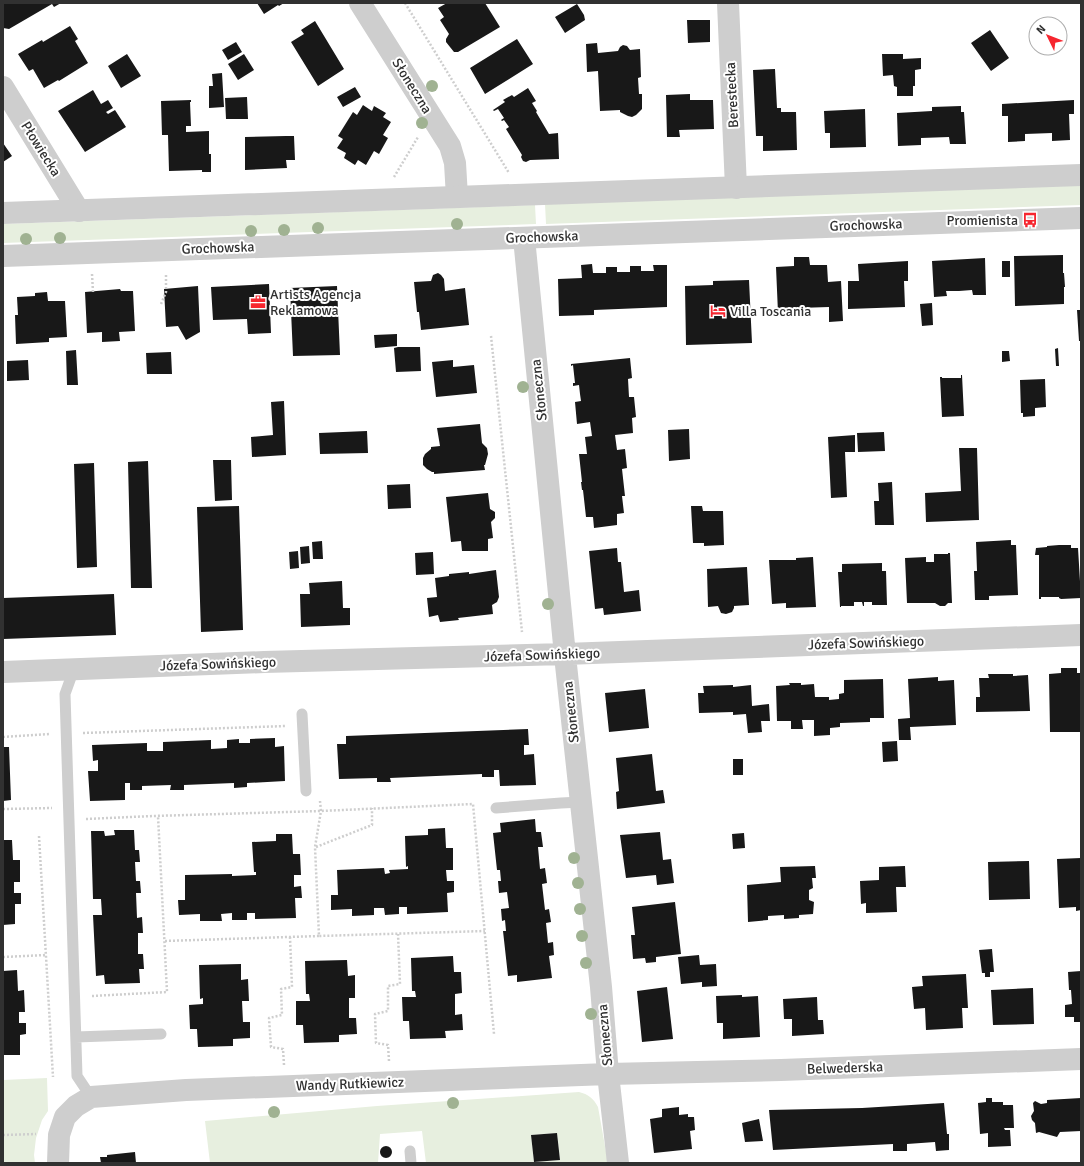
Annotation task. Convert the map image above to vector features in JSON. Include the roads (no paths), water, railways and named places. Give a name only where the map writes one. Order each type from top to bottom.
[{"type":"street","name":"Słoneczna","points":[[360,3],[450,146],[455,163],[457,197]]},
{"type":"street","name":"Berestecka","points":[[728,3],[736,188]]},
{"type":"street","name":"Płowiecka","points":[[3,87],[79,211]]},
{"type":"street","points":[[3,214],[1081,175]]},
{"type":"street","name":"Grochowska","points":[[3,256],[1081,218]]},
{"type":"street","name":"Słoneczna","points":[[524,238],[565,654],[601,987],[608,1074],[618,1163]]},
{"type":"street","name":"Józefa Sowińskiego","points":[[3,672],[264,662],[565,654],[1081,635]]},
{"type":"street","name":"Belwederska","points":[[608,1074],[788,1070],[1081,1059]]},
{"type":"street","name":"Wandy Rutkiewicz","points":[[91,1097],[186,1090],[608,1074]]},
{"type":"street","points":[[58,1163],[59,1135],[65,1117],[76,1106],[91,1097]]},
{"type":"lane","points":[[74,669],[65,694],[77,1076],[91,1097]]},
{"type":"lane","points":[[302,714],[306,791]]},
{"type":"lane","points":[[496,808],[561,802],[581,802]]},
{"type":"lane","points":[[76,1037],[161,1034]]},
{"type":"lane","points":[[410,1151],[411,1163]]},
{"type":"place","name":"Promienista","points":[[1030,220]]},
{"type":"place","name":"Artists Agencja Reklamowa","points":[[258,302]]},
{"type":"place","name":"Villa Toscania","points":[[718,311]]}]
